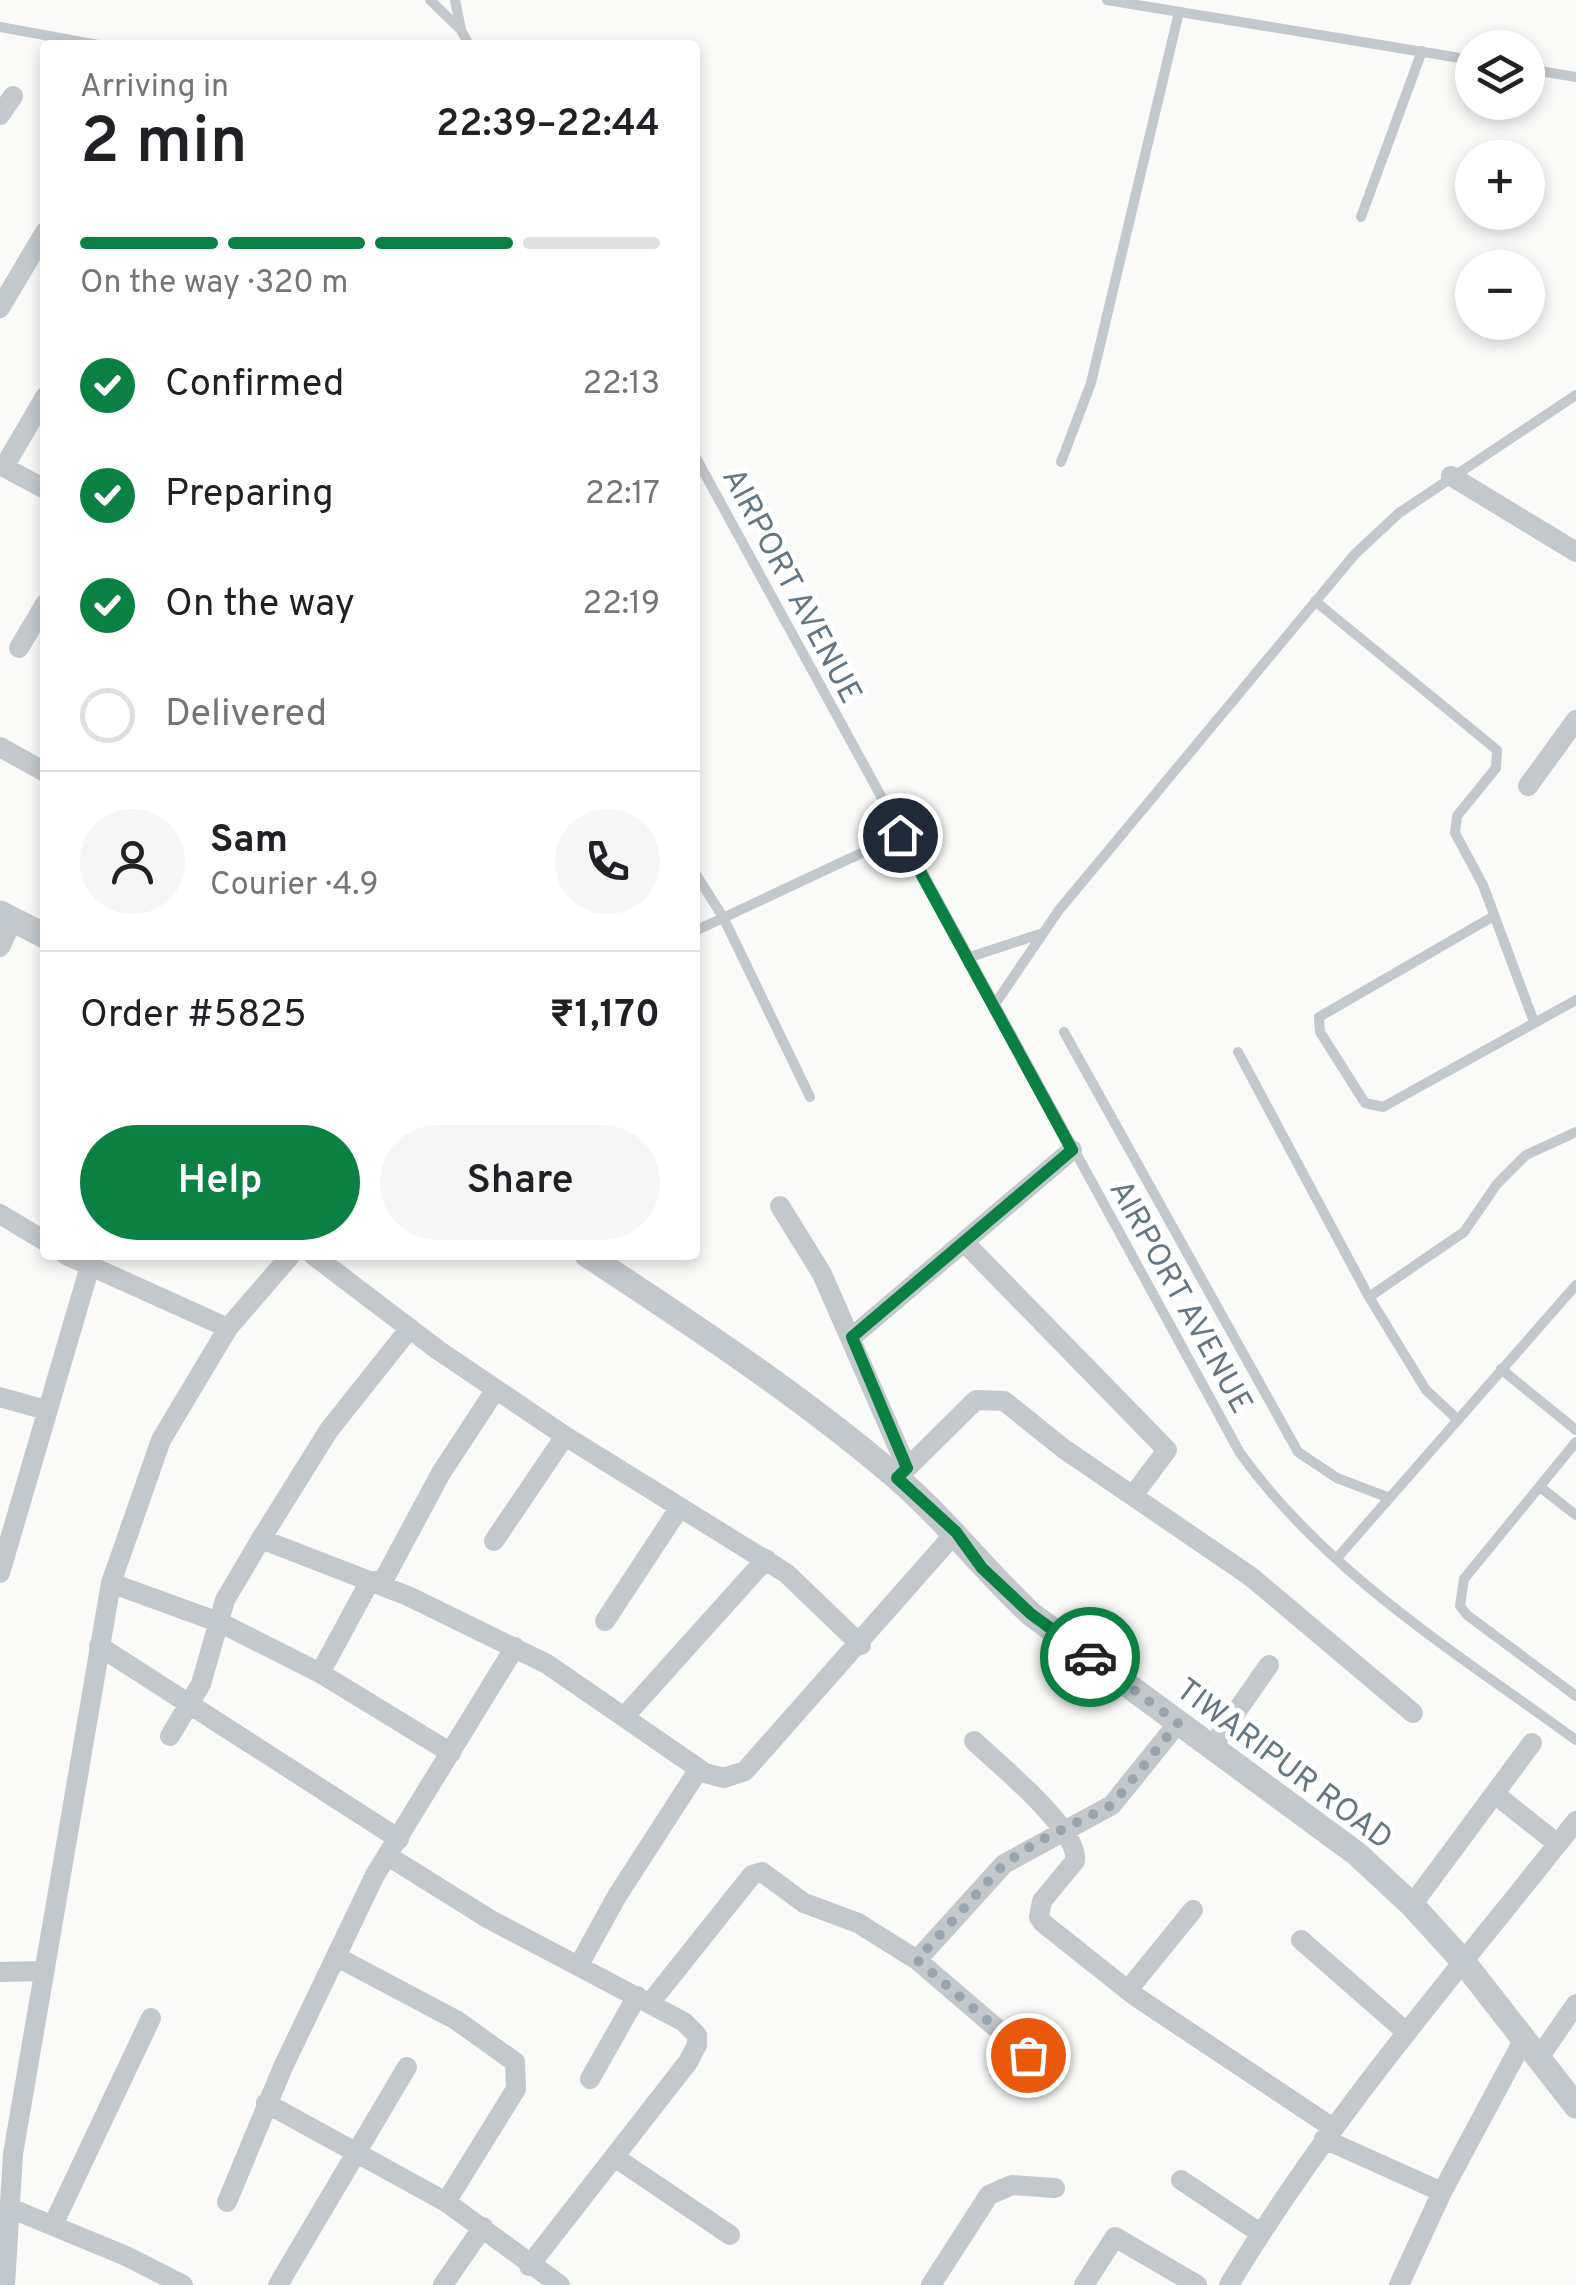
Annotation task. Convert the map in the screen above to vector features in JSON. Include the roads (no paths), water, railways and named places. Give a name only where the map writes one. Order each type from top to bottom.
[{"type":"street","points":[[0,115],[13,96]]},
{"type":"street","points":[[0,308],[40,240]]},
{"type":"street","points":[[40,405],[2,466],[40,486]]},
{"type":"street","points":[[1451,476],[1576,552]]},
{"type":"street","points":[[18,648],[40,612]]},
{"type":"street","points":[[1528,786],[1576,720]]},
{"type":"street","points":[[0,747],[40,767]]},
{"type":"street","points":[[0,947],[6,916],[40,933]]},
{"type":"street","points":[[852,1337],[1072,1150]]},
{"type":"street","points":[[780,1206],[822,1274],[852,1337],[902,1473],[976,1400],[994,1397],[1250,1576],[1414,1713]]},
{"type":"street","points":[[0,1214],[40,1238]]},
{"type":"street","points":[[965,1243],[1167,1450],[1134,1494]]},
{"type":"street","points":[[77,1260],[228,1328]]},
{"type":"street","points":[[4,2285],[4,2234],[10,2208],[13,2154],[111,1583],[162,1440],[228,1328],[287,1260]]},
{"type":"street","points":[[319,1260],[565,1436],[678,1510],[766,1559],[860,1645]]},
{"type":"street","name":"TIWARIPUR ROAD","points":[[594,1260],[902,1473],[956,1532],[982,1568],[1031,1614],[1356,1854],[1412,1904],[1462,1960],[1576,2106]]},
{"type":"street","points":[[0,1573],[90,1266]]},
{"type":"street","points":[[170,1736],[210,1664],[225,1600],[329,1430],[410,1328]]},
{"type":"street","points":[[370,1581],[383,1581],[441,1474],[496,1388]]},
{"type":"street","points":[[0,1397],[46,1410]]},
{"type":"street","points":[[494,1541],[565,1436]]},
{"type":"street","points":[[604,1622],[678,1510]]},
{"type":"street","points":[[261,1539],[370,1581],[515,1648],[699,1769],[724,1778],[745,1770],[860,1645],[956,1532]]},
{"type":"street","points":[[624,1717],[766,1559]]},
{"type":"street","points":[[320,1673],[370,1581]]},
{"type":"street","points":[[111,1583],[221,1622],[320,1673],[451,1752]]},
{"type":"street","points":[[99,1646],[393,1848],[489,1919],[693,2028],[697,2045],[616,2158],[529,2266]]},
{"type":"street","points":[[226,2202],[266,2103],[393,1848],[515,1648]]},
{"type":"street","points":[[1212,1748],[1268,1665]]},
{"type":"street","points":[[917,1960],[1004,1864],[1112,1805],[1178,1723]]},
{"type":"street","points":[[974,1741],[1064,1829],[1075,1847],[1075,1861],[1042,1901],[1039,1917],[1128,1990],[1328,2134],[1442,2192]]},
{"type":"street","points":[[1412,1904],[1532,1743]]},
{"type":"street","points":[[579,1965],[617,1896],[699,1769]]},
{"type":"street","points":[[1496,1795],[1558,1844]]},
{"type":"street","points":[[1229,2285],[1328,2134],[1405,2031],[1576,1821]]},
{"type":"street","points":[[590,2079],[643,2000],[758,1872],[767,1873],[804,1904],[858,1922],[917,1960],[1049,2074]]},
{"type":"street","points":[[1128,1990],[1193,1910]]},
{"type":"street","points":[[1301,1940],[1405,2031]]},
{"type":"street","points":[[337,1957],[456,2020],[515,2062],[516,2089],[446,2202]]},
{"type":"street","points":[[0,1972],[42,1972]]},
{"type":"street","points":[[1398,2285],[1442,2192],[1532,2047],[1576,2004]]},
{"type":"street","points":[[53,2225],[151,2018]]},
{"type":"street","points":[[278,2285],[407,2067]]},
{"type":"street","points":[[266,2103],[446,2202],[560,2285]]},
{"type":"street","points":[[616,2158],[730,2235]]},
{"type":"street","points":[[1181,2180],[1260,2233]]},
{"type":"street","points":[[931,2285],[989,2195],[1012,2185],[1055,2188]]},
{"type":"street","points":[[10,2208],[183,2285]]},
{"type":"street","points":[[443,2285],[482,2227]]},
{"type":"street","points":[[1084,2285],[1109,2240],[1120,2236],[1197,2285]]},
{"type":"lane","points":[[430,0],[461,30]]},
{"type":"lane","points":[[455,0],[466,40]]},
{"type":"lane","points":[[1107,0],[1455,57]]},
{"type":"lane","points":[[1061,462],[1091,384],[1179,12]]},
{"type":"lane","points":[[0,27],[71,40]]},
{"type":"lane","points":[[1361,217],[1422,52]]},
{"type":"lane","points":[[1545,72],[1576,77]]},
{"type":"lane","points":[[993,1007],[1041,934],[1355,554],[1399,513],[1576,395]]},
{"type":"lane","name":"AIRPORT AVENUE","points":[[700,465],[1240,1453],[1289,1516],[1337,1558],[1418,1624],[1576,1740]]},
{"type":"lane","points":[[1315,601],[1497,750],[1496,768],[1454,824],[1534,1022]]},
{"type":"lane","points":[[700,928],[900,835]]},
{"type":"lane","points":[[700,881],[723,917],[810,1096]]},
{"type":"lane","points":[[1494,916],[1322,1012],[1317,1024],[1320,1032],[1357,1094],[1376,1108],[1576,1000]]},
{"type":"lane","points":[[967,958],[1041,934]]},
{"type":"lane","points":[[1064,1032],[1298,1452],[1337,1478],[1387,1497]]},
{"type":"lane","points":[[1238,1052],[1369,1297],[1426,1390],[1457,1419]]},
{"type":"lane","points":[[1369,1297],[1464,1232],[1497,1184],[1526,1155],[1576,1132]]},
{"type":"lane","points":[[1337,1558],[1576,1285]]},
{"type":"lane","points":[[1501,1370],[1576,1430]]},
{"type":"lane","points":[[1576,1442],[1464,1579],[1460,1606],[1576,1696]]},
{"type":"lane","points":[[1540,1487],[1576,1516]]}]
